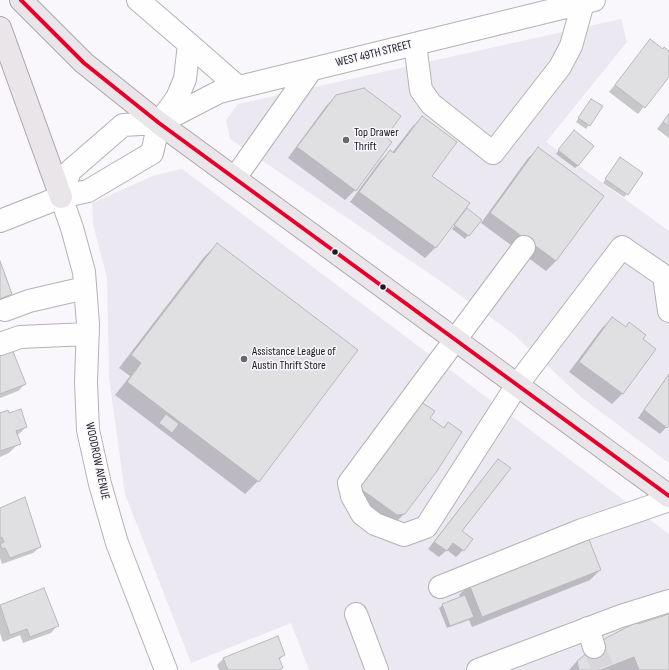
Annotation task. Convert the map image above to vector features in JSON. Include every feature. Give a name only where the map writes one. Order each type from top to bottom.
[{"type":"main road","points":[[21,0],[84,63],[159,123],[669,496]]},
{"type":"main road","points":[[0,28],[61,197]]},
{"type":"street","points":[[138,0],[238,87]]},
{"type":"street","points":[[415,44],[421,90],[430,104],[493,153],[560,67],[571,46],[588,1]]},
{"type":"street","name":"WEST 49TH STREET","points":[[61,197],[70,172],[123,125],[159,123],[219,92],[588,1]]},
{"type":"street","points":[[0,221],[61,197],[88,191],[152,153],[159,123],[177,98],[185,80],[189,44]]},
{"type":"street","points":[[235,178],[311,70]]},
{"type":"street","name":"WOODROW AVENUE","points":[[61,197],[82,265],[85,288],[88,334],[86,382],[88,430],[100,484],[117,543],[166,670]]},
{"type":"street","points":[[524,247],[349,483],[352,496],[362,514],[375,524],[404,535],[426,527],[517,385],[622,247],[664,276],[668,311]]},
{"type":"street","points":[[5,310],[29,301],[85,288]]},
{"type":"street","points":[[0,344],[20,337],[88,334]]},
{"type":"street","points":[[440,587],[582,530],[669,500]]},
{"type":"street","points":[[478,670],[591,638],[669,601]]},
{"type":"street","points":[[356,614],[377,670]]},
{"type":"shaded area","points":[[621,19],[627,42],[546,142],[669,231],[669,463],[581,397],[512,333],[439,280],[230,139],[226,120],[238,104]]},
{"type":"shaded area","points":[[182,169],[669,534],[669,670],[309,670],[291,623],[191,663],[125,494],[109,377],[107,278],[93,224],[92,203],[155,175]]},
{"type":"building","points":[[650,39],[663,49],[664,47],[669,51],[669,77],[645,108],[615,85]]},
{"type":"building","name":"Top Drawer Thrift","points":[[364,88],[401,116],[386,137],[392,142],[356,191],[297,147],[336,95]]},
{"type":"building","points":[[591,99],[603,106],[590,126],[578,118]]},
{"type":"building","points":[[669,114],[669,126],[663,122]]},
{"type":"building","points":[[422,116],[457,142],[432,176],[470,203],[436,248],[359,192],[390,150],[394,153]]},
{"type":"building","points":[[574,130],[594,146],[578,166],[558,150]]},
{"type":"building","points":[[538,147],[604,196],[556,261],[490,213]]},
{"type":"building","points":[[620,157],[643,173],[628,195],[605,179]]},
{"type":"building","points":[[467,208],[482,220],[469,236],[454,225]]},
{"type":"building","name":"Assistance League of Austin Thrift Store","points":[[217,243],[358,350],[259,482],[127,382],[141,363],[131,355]]},
{"type":"building","points":[[0,261],[12,294],[0,299]]},
{"type":"building","points":[[612,317],[626,327],[629,322],[646,335],[643,339],[656,349],[623,394],[579,362]]},
{"type":"building","points":[[12,349],[26,384],[0,394],[0,354]]},
{"type":"building","points":[[669,374],[669,426],[667,428],[644,410]]},
{"type":"building","points":[[421,402],[435,411],[430,418],[444,428],[448,422],[462,432],[437,471],[405,514],[397,515],[358,487]]},
{"type":"building","points":[[21,409],[27,427],[16,431],[21,444],[0,451],[0,413],[8,410],[9,413]]},
{"type":"building","points":[[166,414],[179,424],[172,433],[159,423]]},
{"type":"building","points":[[498,459],[511,468],[462,531],[473,539],[464,551],[453,543],[447,551],[434,542]]},
{"type":"building","points":[[25,497],[41,547],[10,558],[5,548],[2,549],[0,544],[4,542],[2,537],[0,538],[0,508]]},
{"type":"building","points":[[588,537],[601,570],[482,617],[469,584]]},
{"type":"building","points":[[44,588],[59,626],[30,637],[27,629],[10,635],[0,605]]},
{"type":"building","points":[[465,595],[474,617],[450,626],[442,604]]},
{"type":"building","points":[[669,614],[669,670],[639,670],[634,657],[601,670],[579,670],[577,661],[606,638],[637,622],[638,624]]},
{"type":"building","points":[[278,636],[285,655],[279,658],[283,668],[279,670],[228,670],[223,658]]},
{"type":"tunnel","points":[[594,647],[603,670]]},
{"type":"transit line","points":[[21,0],[84,63],[159,123],[669,496]]},
{"type":"place","name":"Top Drawer Thrift","points":[[346,140]]},
{"type":"place","name":"Assistance League of Austin Thrift Store","points":[[244,359]]}]
